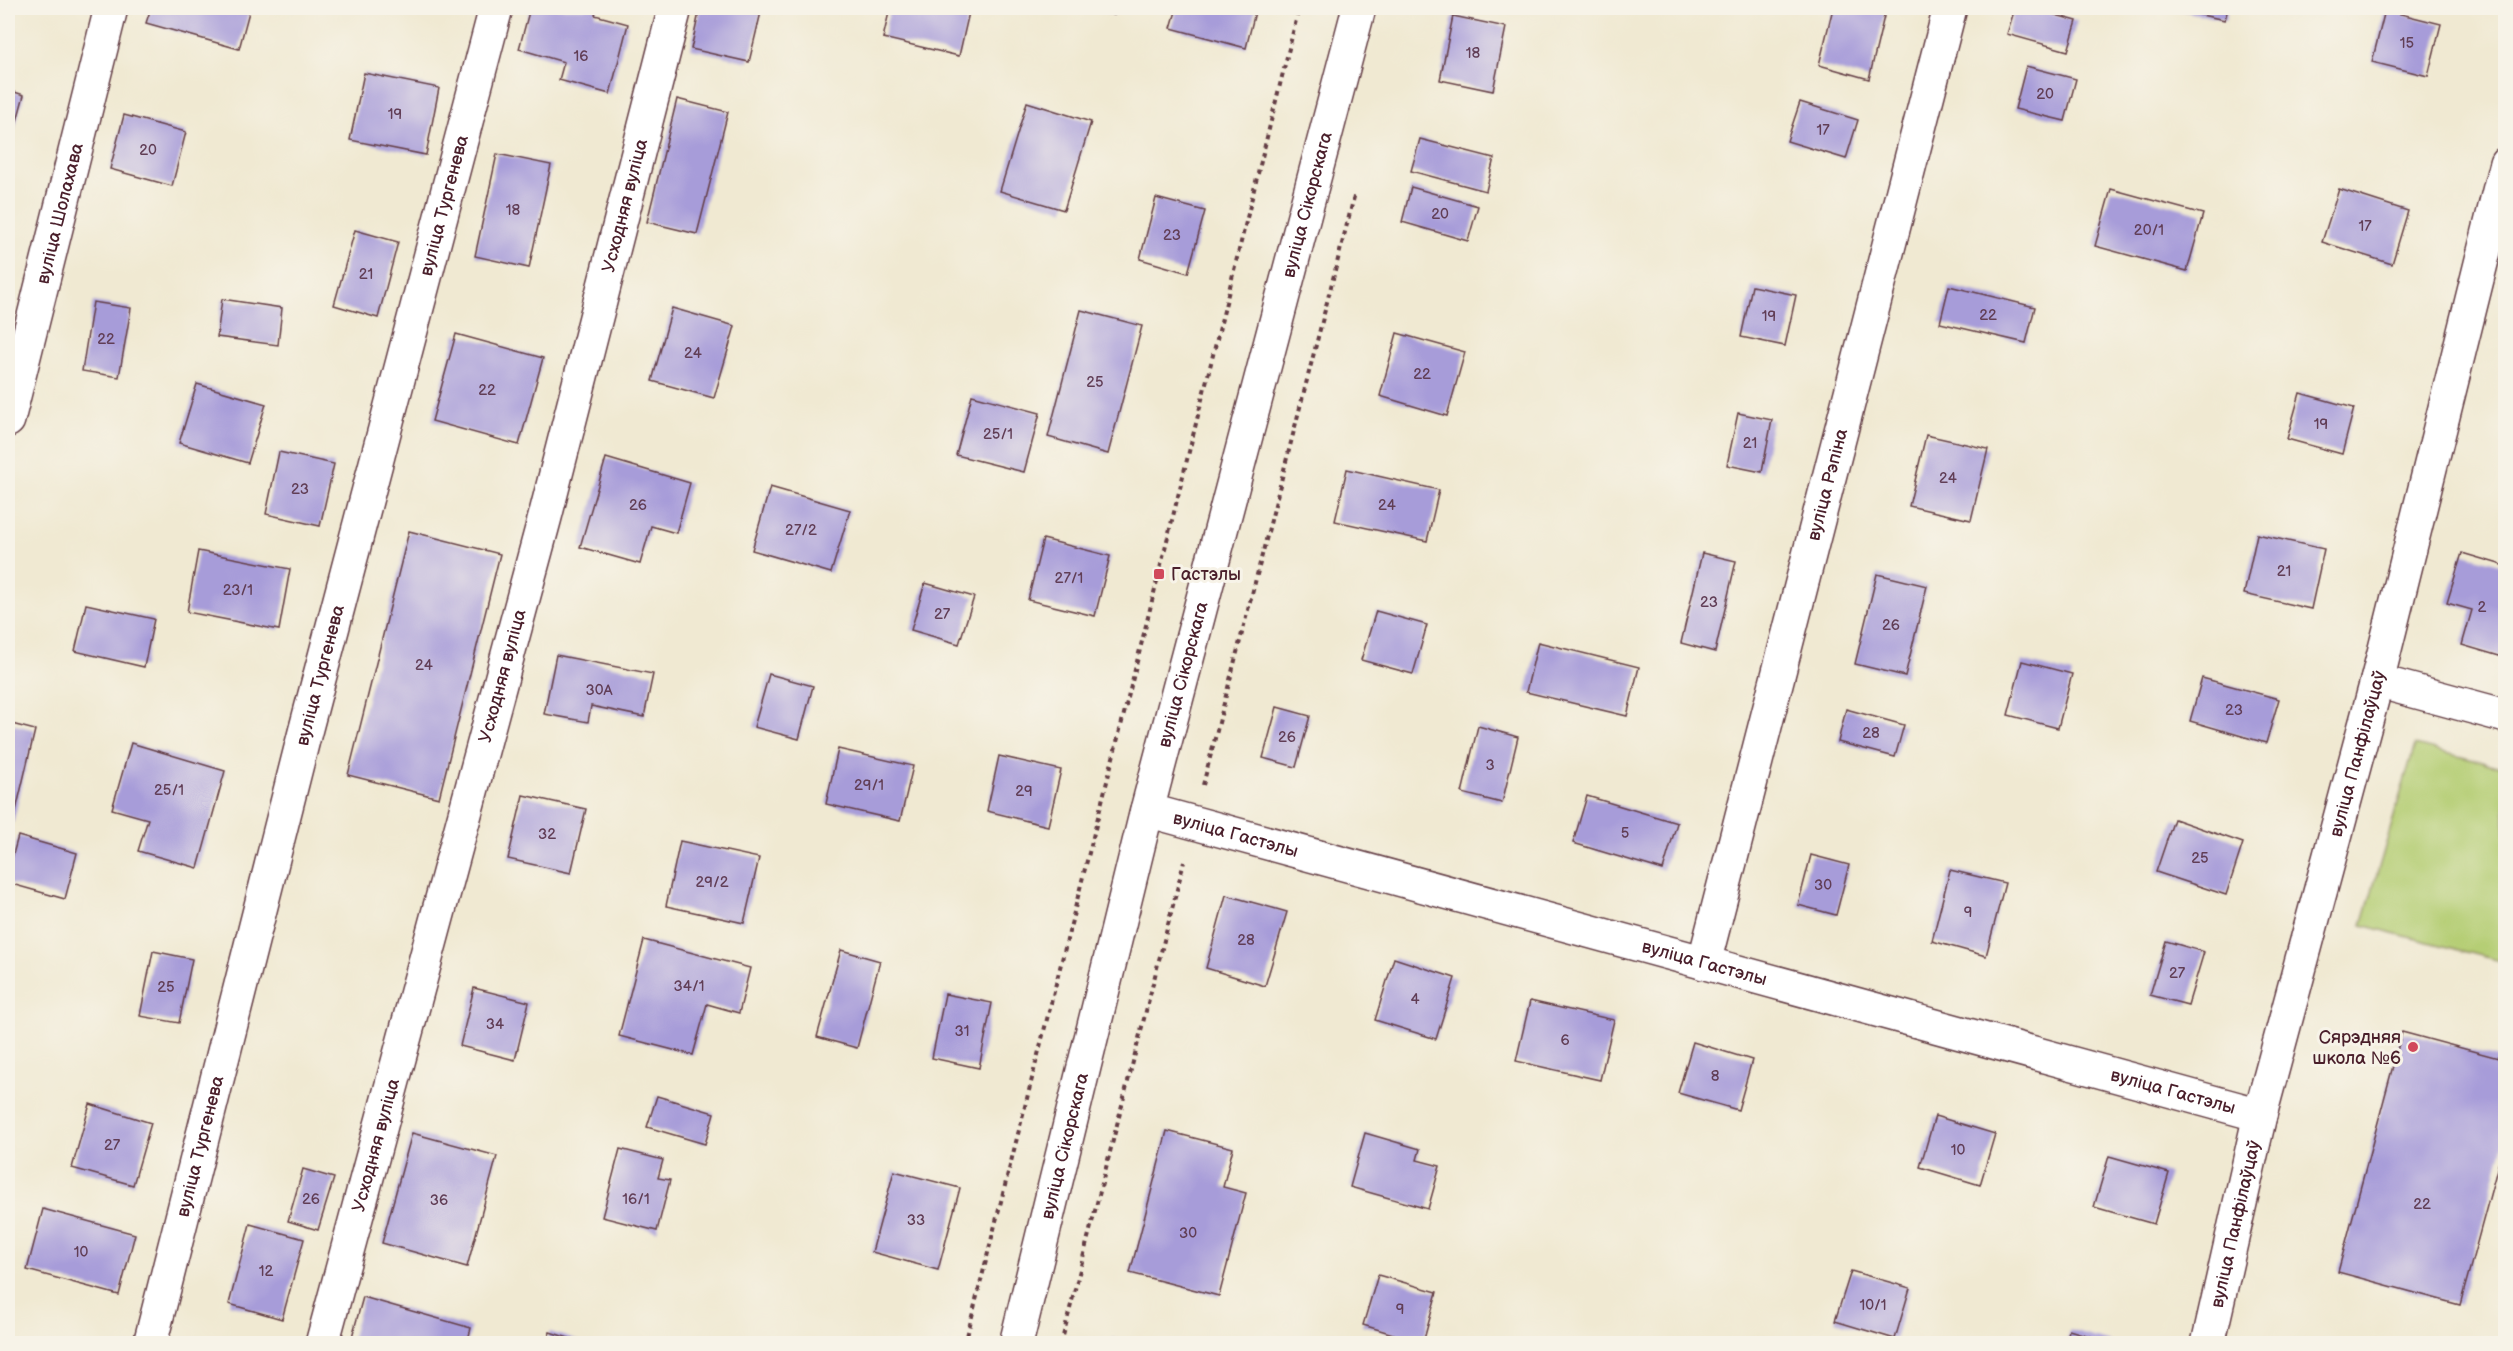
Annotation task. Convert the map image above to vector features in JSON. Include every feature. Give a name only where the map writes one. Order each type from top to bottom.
[{"type":"street","name":"вуліца Шолахава","points":[[8,420],[111,8]]},
{"type":"street","name":"вуліца Тургенева","points":[[150,1344],[305,732],[496,8]]},
{"type":"street","name":"Усходняя вуліца","points":[[322,1344],[545,517],[675,8]]},
{"type":"street","name":"вуліца Сікорскага","points":[[1016,1344],[1147,810],[1359,8]]},
{"type":"street","name":"вуліца Рэпіна","points":[[1704,963],[1950,8]]},
{"type":"street","name":"вуліца Панфілаўцаў","points":[[2208,1344],[2260,1115],[2377,681],[2505,162]]},
{"type":"street","points":[[2377,681],[2505,716]]},
{"type":"street","name":"вуліца Гастэлы","points":[[1147,810],[2260,1115]]},
{"type":"path","points":[[965,1344],[1119,737],[1299,8]]},
{"type":"path","points":[[1061,1344],[1355,191]]},
{"type":"green space","points":[[2415,745],[2505,768],[2505,962],[2362,925]]},
{"type":"building","points":[[151,8],[250,8],[239,49],[146,23]]},
{"type":"building","points":[[530,8],[597,8],[595,15],[628,24],[610,94],[559,80],[564,62],[519,49]]},
{"type":"building","points":[[700,8],[762,8],[749,62],[691,49]]},
{"type":"building","points":[[890,8],[970,8],[959,56],[883,38]]},
{"type":"building","points":[[1093,8],[1116,8],[1114,15]]},
{"type":"building","points":[[1177,8],[1256,8],[1246,48],[1171,28]]},
{"type":"building","points":[[1833,8],[1886,8],[1869,79],[1819,65]]},
{"type":"building","points":[[2015,8],[2031,8],[2077,21],[2068,51],[2007,34]]},
{"type":"building","points":[[2169,8],[2228,8],[2225,20]]},
{"type":"building","points":[[2385,10],[2441,24],[2428,76],[2372,62]]},
{"type":"building","points":[[1453,16],[1506,27],[1493,91],[1440,80]]},
{"type":"building","points":[[2026,66],[2076,79],[2065,121],[2015,109]]},
{"type":"building","points":[[364,73],[439,88],[426,155],[350,140]]},
{"type":"building","points":[[8,90],[24,95],[8,154]]},
{"type":"building","points":[[677,99],[728,112],[697,234],[647,222]]},
{"type":"building","points":[[1027,102],[1091,122],[1064,210],[1000,191]]},
{"type":"building","points":[[1800,102],[1858,120],[1846,159],[1787,141]]},
{"type":"building","points":[[124,115],[186,132],[172,186],[110,169]]},
{"type":"building","points":[[1420,139],[1494,158],[1486,191],[1411,171]]},
{"type":"building","points":[[497,154],[551,165],[529,268],[475,256]]},
{"type":"building","points":[[1411,187],[1478,206],[1468,241],[1402,222]]},
{"type":"building","points":[[2111,189],[2203,214],[2187,271],[2095,246]]},
{"type":"building","points":[[2339,189],[2408,211],[2392,264],[2322,242]]},
{"type":"building","points":[[1156,198],[1205,211],[1188,273],[1140,259]]},
{"type":"building","points":[[355,230],[398,242],[378,318],[334,305]]},
{"type":"building","points":[[1752,286],[1796,295],[1785,346],[1741,337]]},
{"type":"building","points":[[1949,286],[2035,307],[2026,343],[1940,323]]},
{"type":"building","points":[[222,299],[282,308],[278,345],[217,337]]},
{"type":"building","points":[[93,302],[131,308],[119,377],[82,371]]},
{"type":"building","points":[[672,308],[735,326],[714,398],[652,381]]},
{"type":"building","points":[[1081,310],[1142,326],[1108,454],[1048,437]]},
{"type":"building","points":[[1397,333],[1465,352],[1447,416],[1380,396]]},
{"type":"building","points":[[456,334],[543,358],[519,445],[432,421]]},
{"type":"building","points":[[197,384],[266,404],[248,463],[179,443]]},
{"type":"building","points":[[2300,393],[2354,408],[2342,454],[2287,439]]},
{"type":"building","points":[[972,395],[1040,413],[1024,472],[956,455]]},
{"type":"building","points":[[1738,413],[1772,420],[1762,472],[1727,465]]},
{"type":"building","points":[[1926,435],[1988,449],[1971,520],[1909,506]]},
{"type":"building","points":[[279,452],[334,464],[320,526],[266,514]]},
{"type":"building","points":[[606,458],[690,483],[676,533],[651,526],[640,564],[580,547]]},
{"type":"building","points":[[1347,469],[1439,490],[1427,541],[1335,521]]},
{"type":"building","points":[[770,487],[850,510],[831,573],[752,550]]},
{"type":"building","points":[[409,531],[500,554],[439,798],[348,775]]},
{"type":"building","points":[[2257,534],[2324,549],[2311,609],[2244,594]]},
{"type":"building","points":[[1043,539],[1110,556],[1095,616],[1028,600]]},
{"type":"building","points":[[198,551],[290,569],[279,630],[187,612]]},
{"type":"building","points":[[1702,553],[1736,561],[1715,652],[1681,643]]},
{"type":"building","points":[[2462,553],[2506,566],[2506,658],[2462,645],[2472,610],[2447,603]]},
{"type":"building","points":[[1877,574],[1927,586],[1905,676],[1855,664]]},
{"type":"building","points":[[925,583],[974,597],[959,644],[911,630]]},
{"type":"building","points":[[86,604],[154,619],[144,667],[75,651]]},
{"type":"building","points":[[1376,611],[1427,625],[1413,674],[1361,660]]},
{"type":"building","points":[[1538,642],[1639,667],[1627,716],[1526,692]]},
{"type":"building","points":[[556,655],[653,674],[644,717],[591,706],[588,722],[544,714]]},
{"type":"building","points":[[2022,661],[2072,674],[2058,728],[2008,715]]},
{"type":"building","points":[[769,674],[813,686],[799,739],[754,727]]},
{"type":"building","points":[[2202,678],[2279,699],[2266,743],[2190,721]]},
{"type":"building","points":[[1277,707],[1310,716],[1296,767],[1263,758]]},
{"type":"building","points":[[1846,709],[1904,725],[1895,757],[1838,742]]},
{"type":"building","points":[[8,723],[35,730],[13,823],[8,822]]},
{"type":"building","points":[[1478,726],[1518,737],[1502,803],[1462,793]]},
{"type":"building","points":[[131,743],[225,771],[198,868],[138,851],[148,819],[112,809]]},
{"type":"building","points":[[838,749],[913,766],[900,821],[826,804]]},
{"type":"building","points":[[999,756],[1061,770],[1048,826],[987,811]]},
{"type":"building","points":[[523,795],[586,809],[571,873],[508,859]]},
{"type":"building","points":[[1587,796],[1677,823],[1663,870],[1573,843]]},
{"type":"building","points":[[2174,819],[2243,843],[2226,895],[2156,872]]},
{"type":"building","points":[[18,836],[77,853],[65,899],[8,883],[8,873]]},
{"type":"building","points":[[680,841],[759,858],[744,923],[666,906]]},
{"type":"building","points":[[1811,855],[1849,865],[1836,915],[1798,905]]},
{"type":"building","points":[[1950,870],[2005,883],[1986,956],[1932,941]]},
{"type":"building","points":[[1226,895],[1287,912],[1265,986],[1206,968]]},
{"type":"building","points":[[644,940],[750,968],[739,1013],[707,1004],[693,1055],[619,1036]]},
{"type":"building","points":[[2166,941],[2204,952],[2188,1005],[2150,995]]},
{"type":"building","points":[[841,950],[880,961],[857,1048],[817,1037]]},
{"type":"building","points":[[153,951],[192,959],[179,1023],[140,1016]]},
{"type":"building","points":[[1394,958],[1455,978],[1436,1039],[1375,1020]]},
{"type":"building","points":[[474,988],[529,1002],[515,1060],[460,1046]]},
{"type":"building","points":[[945,994],[992,1003],[979,1068],[932,1058]]},
{"type":"building","points":[[1530,1001],[1614,1020],[1600,1080],[1516,1061]]},
{"type":"building","points":[[2402,1032],[2506,1060],[2506,1136],[2460,1305],[2338,1272]]},
{"type":"building","points":[[1693,1042],[1752,1060],[1738,1110],[1678,1093]]},
{"type":"building","points":[[657,1096],[714,1113],[705,1144],[647,1127]]},
{"type":"building","points":[[90,1104],[151,1123],[133,1185],[72,1168]]},
{"type":"building","points":[[1935,1116],[1995,1134],[1980,1185],[1920,1167]]},
{"type":"building","points":[[1167,1131],[1233,1148],[1223,1187],[1246,1193],[1219,1296],[1130,1273]]},
{"type":"building","points":[[412,1133],[497,1156],[467,1267],[382,1243]]},
{"type":"building","points":[[1365,1133],[1420,1149],[1417,1160],[1440,1166],[1428,1209],[1350,1187]]},
{"type":"building","points":[[620,1149],[663,1160],[658,1178],[670,1180],[657,1231],[602,1217]]},
{"type":"building","points":[[2109,1156],[2169,1173],[2154,1224],[2094,1207]]},
{"type":"building","points":[[303,1169],[334,1178],[318,1230],[288,1221]]},
{"type":"building","points":[[894,1171],[960,1188],[938,1270],[872,1252]]},
{"type":"building","points":[[43,1209],[135,1234],[119,1295],[27,1270]]},
{"type":"building","points":[[250,1224],[304,1239],[282,1319],[229,1304]]},
{"type":"building","points":[[1851,1271],[1910,1288],[1895,1339],[1835,1321]]},
{"type":"building","points":[[1378,1275],[1437,1292],[1423,1343],[1363,1325]]},
{"type":"building","points":[[363,1297],[471,1328],[467,1344],[350,1344]]},
{"type":"building","points":[[2069,1330],[2113,1343],[2113,1344],[2066,1344]]},
{"type":"building","points":[[550,1332],[584,1343],[584,1344],[546,1344]]},
{"type":"building","points":[[1113,1338],[1129,1343],[1129,1344],[1111,1344]]},
{"type":"place","name":"Гастэлы","points":[[1159,574]]},
{"type":"place","name":"Сярэдняя школа №6","points":[[2413,1047]]}]
